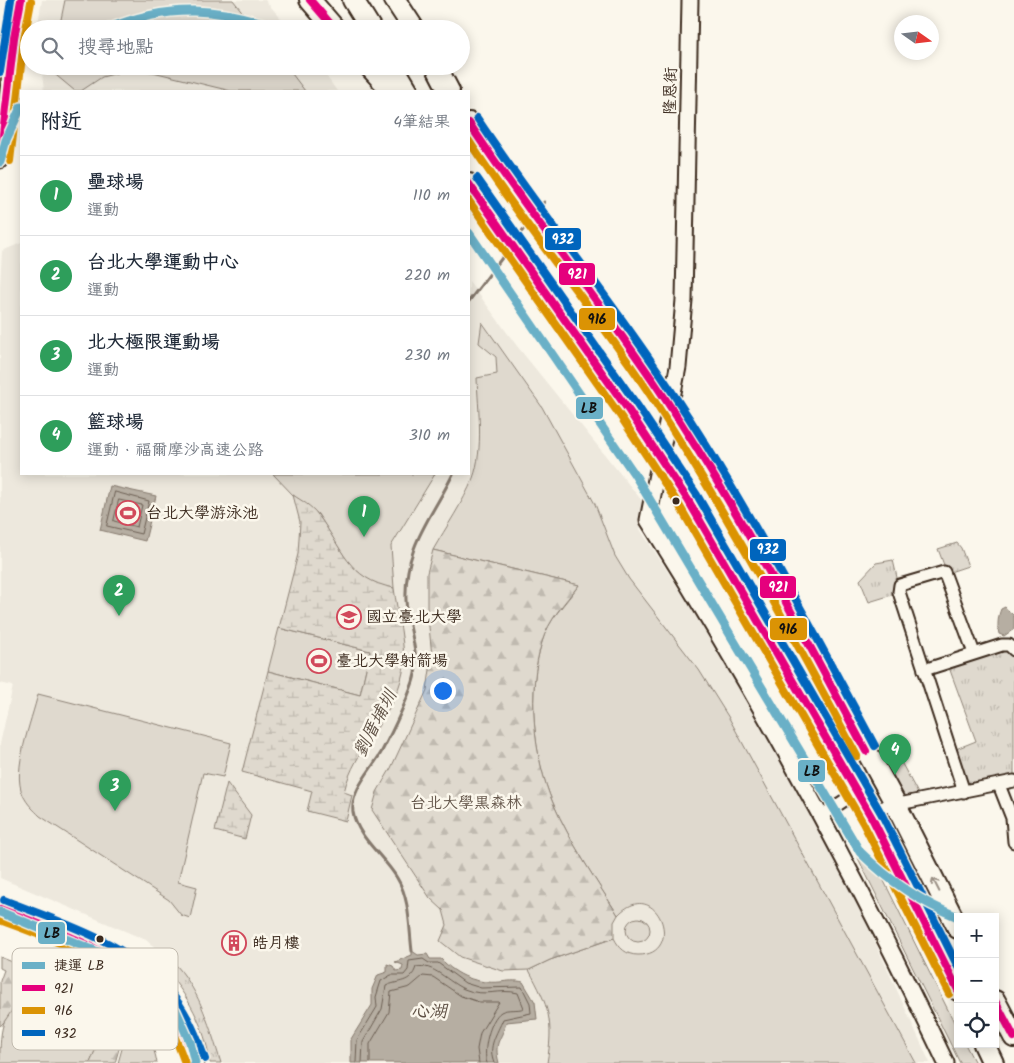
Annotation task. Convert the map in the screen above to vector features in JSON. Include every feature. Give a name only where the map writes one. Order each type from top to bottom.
[{"type":"highway","points":[[310,0],[327,20]]},
{"type":"highway","points":[[354,0],[366,20]]},
{"type":"highway","points":[[395,0],[409,20]]},
{"type":"highway","points":[[404,0],[412,20]]},
{"type":"highway","points":[[377,75],[391,90]]},
{"type":"highway","points":[[398,75],[407,90]]},
{"type":"highway","points":[[441,75],[448,90]]},
{"type":"highway","points":[[470,126],[496,166],[630,347],[692,441],[785,602],[895,804],[954,920]]},
{"type":"highway","points":[[472,190],[630,411],[688,500],[857,792],[904,880],[954,982]]},
{"type":"highway","points":[[996,1003],[1014,1037]]},
{"type":"highway","points":[[986,1048],[994,1063]]},
{"type":"street","points":[[0,29],[4,0]]},
{"type":"street","points":[[0,160],[14,38],[21,0]]},
{"type":"street","name":"隆恩街","points":[[690,0],[684,300],[678,367],[648,520],[710,619],[781,741],[889,944],[946,1063]]},
{"type":"street","points":[[964,792],[899,592],[900,584],[944,572],[974,653]]},
{"type":"street","points":[[924,670],[1002,645],[1009,645],[1014,650]]},
{"type":"street","points":[[821,816],[862,788],[874,809],[1014,781]]},
{"type":"street","points":[[999,785],[1012,818],[1014,842]]},
{"type":"street","points":[[0,909],[95,948]]},
{"type":"street","points":[[178,1020],[190,1040],[196,1063]]},
{"type":"shaded area","points":[[42,0],[265,0],[282,20],[39,20]]},
{"type":"shaded area","points":[[42,75],[325,75],[336,90],[44,90]]},
{"type":"shaded area","name":"國立臺北大學","points":[[20,243],[20,475],[470,475],[470,282],[517,346],[647,507],[640,529],[742,686],[860,909],[930,1063],[221,1063],[206,1014],[191,983],[178,970],[178,948],[156,948],[146,940],[0,878],[0,744],[13,686],[0,683],[0,287],[2,251]]},
{"type":"green space","points":[[65,0],[233,0],[249,20],[61,20]]},
{"type":"green space","points":[[56,75],[110,75],[102,77],[82,90],[74,90]]},
{"type":"green space","points":[[165,75],[293,75],[304,90],[227,90]]},
{"type":"green space","points":[[482,322],[542,407],[595,504],[615,556],[629,579],[699,670],[729,718],[916,1063],[547,1063],[550,1025],[541,994],[529,970],[550,960],[614,938],[621,948],[630,954],[638,955],[653,952],[661,943],[663,932],[661,920],[654,910],[644,904],[632,905],[618,915],[567,832],[546,785],[541,765],[534,723],[537,661],[548,626],[579,585],[433,550],[473,478],[479,441],[477,378],[497,374],[496,357],[479,343]]},
{"type":"green space","points":[[274,475],[434,475],[391,546],[394,588],[378,585],[364,577],[349,564],[318,514],[293,495]]},
{"type":"green space","points":[[293,495],[316,512],[356,570],[378,584],[394,588],[401,631],[404,653],[403,672],[391,704],[356,761],[349,776],[344,792],[352,795],[346,821],[307,811],[312,791],[242,772],[268,671],[360,695],[370,651],[279,628],[298,554],[300,522]]},
{"type":"green space","points":[[957,543],[968,566],[947,573],[938,549]]},
{"type":"green space","name":"台北大學黒森林","points":[[433,550],[579,585],[553,619],[542,642],[537,661],[535,681],[534,723],[541,765],[553,803],[583,860],[618,915],[614,922],[614,938],[550,960],[529,970],[503,971],[460,957],[440,941],[447,925],[443,910],[430,898],[372,810],[377,792],[391,768],[427,690],[432,656],[427,607],[427,573]]},
{"type":"green space","points":[[893,560],[898,582],[895,594],[869,602],[860,580],[876,563]]},
{"type":"green space","name":"臺北大學射箭場","points":[[279,628],[370,651],[360,695],[268,671]]},
{"type":"green space","points":[[1002,645],[1014,650],[1014,781],[964,792],[951,751],[976,741],[947,662]]},
{"type":"green space","points":[[38,694],[231,743],[223,777],[203,773],[178,882],[197,887],[190,918],[181,915],[169,900],[40,816],[26,801],[20,785],[19,773],[24,745]]},
{"type":"green space","points":[[901,762],[921,799],[874,809],[862,788]]},
{"type":"green space","points":[[227,783],[251,815],[245,839],[215,831]]},
{"type":"green space","points":[[853,848],[876,865],[954,1022],[954,1048],[967,1048],[975,1063],[960,1063]]},
{"type":"green space","points":[[638,918],[646,922],[650,930],[646,938],[638,942],[630,938],[626,930],[630,922]]},
{"type":"green space","points":[[0,957],[12,962],[12,1010],[0,1026],[0,981],[4,970],[0,968]]},
{"type":"green space","points":[[178,967],[199,1000],[209,1024],[221,1063],[210,1063],[200,1024],[178,986]]},
{"type":"green space","points":[[12,1009],[12,1050],[96,1050],[90,1063],[0,1063],[2,1028]]},
{"type":"green space","points":[[95,1050],[119,1050],[115,1063],[90,1063]]},
{"type":"green space","points":[[122,1050],[154,1050],[157,1063],[118,1063]]},
{"type":"water","name":"台北大學游泳池","points":[[110,486],[156,496],[145,541],[100,530]]},
{"type":"water","points":[[1005,607],[1014,616],[1014,629],[1004,636],[999,634],[998,624],[1001,609]]},
{"type":"water","name":"心湖","points":[[412,951],[418,955],[427,954],[430,959],[441,959],[454,970],[475,980],[483,982],[523,982],[535,1002],[537,1019],[506,1022],[497,1050],[499,1063],[351,1063],[351,1039],[372,1005],[372,989],[378,975],[387,972],[387,964],[393,966],[396,971],[402,970],[403,965],[395,962],[412,955]]},
{"type":"waterway","name":"劉厝埔圳","points":[[537,211],[544,202]]},
{"type":"waterway","name":"劉厝埔圳","points":[[516,239],[529,222]]},
{"type":"waterway","name":"劉厝埔圳","points":[[470,300],[508,250]]},
{"type":"waterway","name":"劉厝埔圳","points":[[412,951],[408,913],[401,886],[392,870],[360,830],[353,812],[353,804],[358,788],[378,758],[390,735],[413,682],[416,662],[406,600],[409,564],[414,548],[452,475]]},
{"type":"metro line","name":"LB","points":[[134,20],[152,15],[194,11],[215,12],[252,20]]},
{"type":"metro line","name":"LB","points":[[0,162],[6,140],[20,109]]},
{"type":"metro line","name":"LB","points":[[470,234],[635,475],[860,852],[906,890],[931,905],[954,915]]},
{"type":"metro line","name":"LB","points":[[0,912],[88,948]]},
{"type":"metro line","name":"LB","points":[[178,1015],[190,1042],[195,1063]]},
{"type":"transit line","name":"932","points":[[0,72],[11,0]]},
{"type":"transit line","name":"921","points":[[0,160],[14,38],[21,0]]},
{"type":"transit line","name":"921","points":[[310,0],[327,20]]},
{"type":"transit line","name":"916","points":[[28,20],[31,2]]},
{"type":"transit line","name":"916","points":[[10,161],[20,74]]},
{"type":"transit line","name":"932","points":[[477,118],[524,186],[647,354],[698,432],[777,565],[875,746]]},
{"type":"transit line","name":"921","points":[[470,125],[516,192],[638,359],[690,437],[743,525],[866,751]]},
{"type":"transit line","name":"916","points":[[470,142],[514,207],[610,336],[655,402],[709,489],[760,577],[857,756]]},
{"type":"transit line","name":"932","points":[[477,178],[637,405],[697,495],[881,813],[954,959]]},
{"type":"transit line","name":"921","points":[[470,185],[629,411],[688,500],[872,818],[954,982]]},
{"type":"transit line","name":"916","points":[[470,202],[621,417],[679,505],[863,823],[949,994]]},
{"type":"transit line","name":"932","points":[[4,900],[97,937],[117,948]]},
{"type":"transit line","name":"921","points":[[0,909],[67,935],[94,948]]},
{"type":"transit line","name":"916","points":[[0,920],[71,948]]},
{"type":"transit line","name":"932","points":[[178,1002],[192,1027],[205,1059]]},
{"type":"transit line","name":"921","points":[[996,1003],[1014,1037]]},
{"type":"transit line","name":"921","points":[[178,1022],[196,1063]]},
{"type":"transit line","name":"916","points":[[178,1045],[185,1063]]},
{"type":"place","name":"台北大學游泳池","points":[[128,513]]},
{"type":"place","name":"壘球場","points":[[364,537]]},
{"type":"place","name":"台北大學運動中心","points":[[119,616]]},
{"type":"place","name":"國立臺北大學","points":[[349,617]]},
{"type":"place","name":"臺北大學射箭場","points":[[319,661]]},
{"type":"place","name":"籃球場","points":[[895,775]]},
{"type":"place","name":"北大極限運動場","points":[[115,811]]},
{"type":"place","name":"皓月樓","points":[[234,943]]}]
